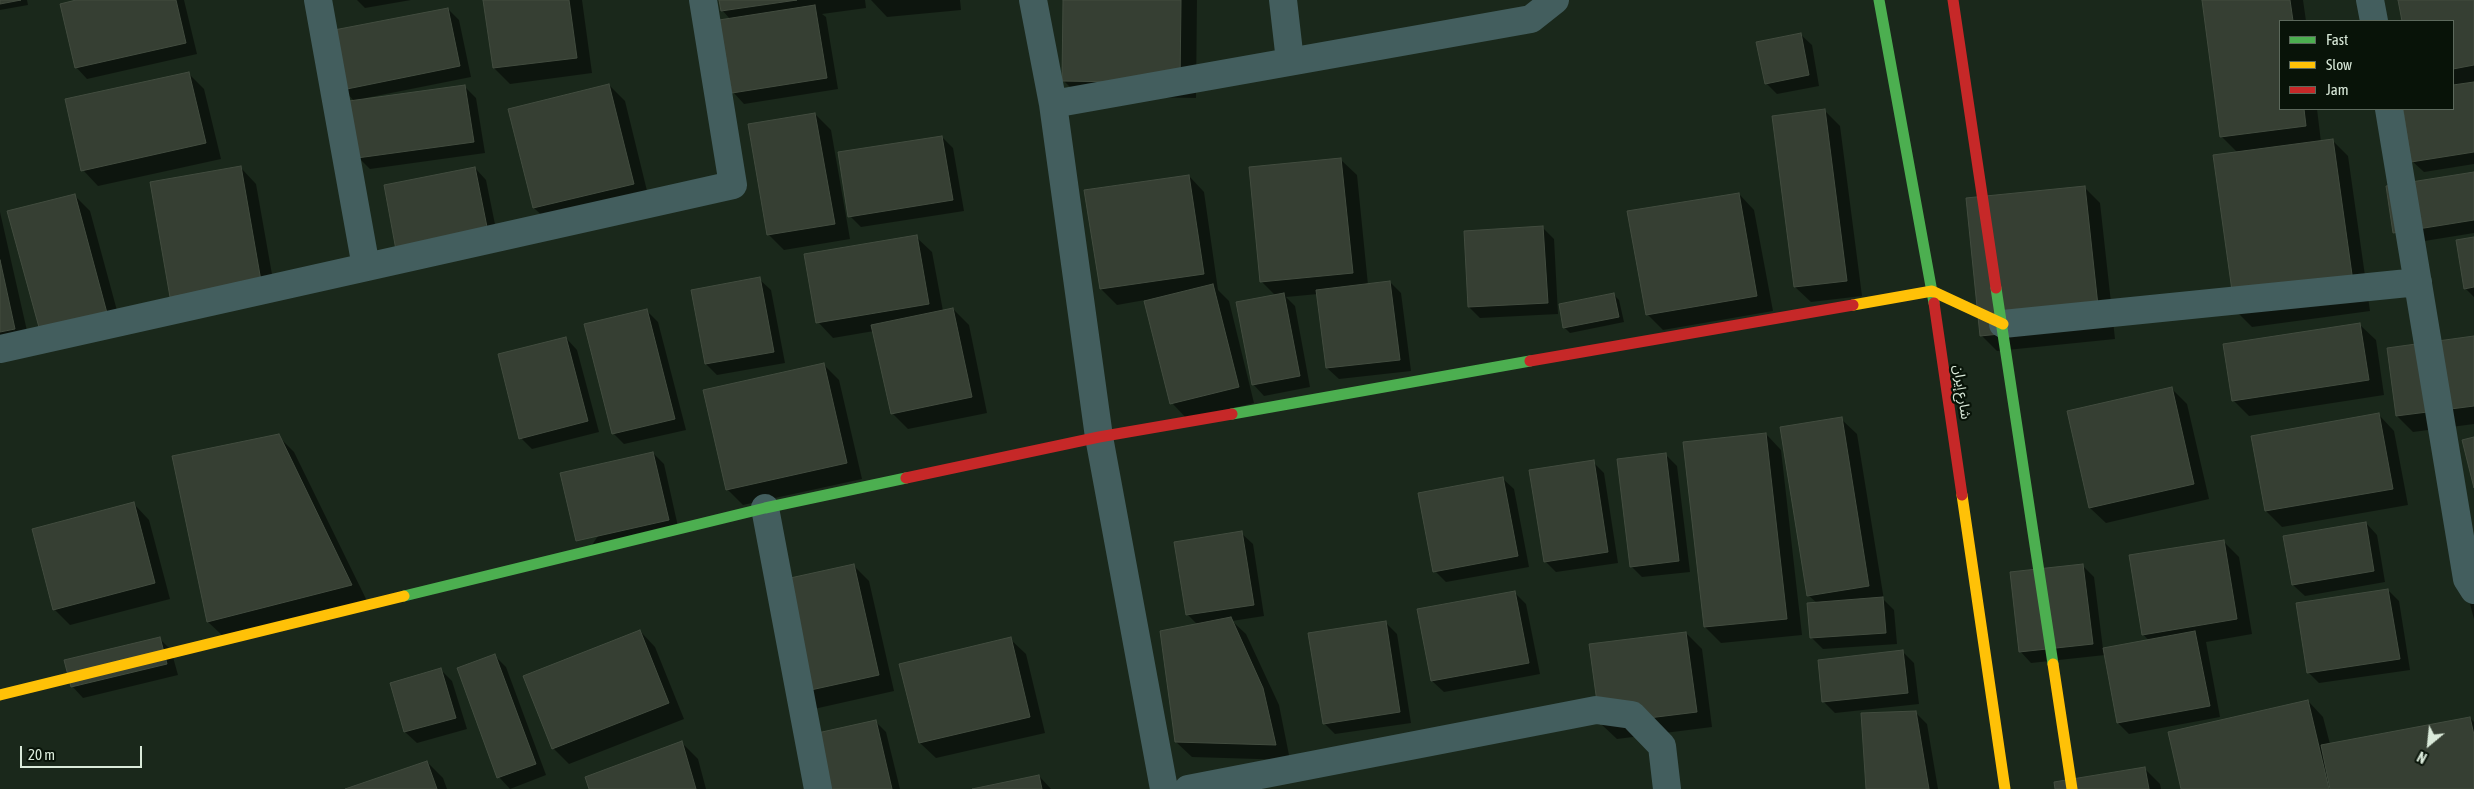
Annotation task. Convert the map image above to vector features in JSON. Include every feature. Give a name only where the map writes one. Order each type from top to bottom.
[{"type":"street","points":[[318,0],[366,267]]},
{"type":"street","points":[[0,348],[733,186],[703,0]]},
{"type":"street","points":[[1034,0],[1053,104],[1099,437],[1164,789]]},
{"type":"street","points":[[1283,0],[1290,61]]},
{"type":"street","points":[[1053,104],[1531,19],[1555,0]]},
{"type":"street","name":"شارع إيران","points":[[1879,0],[1932,291],[2004,789]]},
{"type":"street","points":[[1953,0],[2072,789]]},
{"type":"street","points":[[2370,0],[2374,20]]},
{"type":"street","points":[[2389,110],[2467,579],[2474,590]]},
{"type":"street","points":[[0,695],[765,508],[1099,437],[1932,291],[2003,324],[2418,282]]},
{"type":"street","points":[[765,508],[818,789]]},
{"type":"street","points":[[1188,789],[1596,710],[1632,715],[1662,746],[1667,789]]},
{"type":"building","points":[[0,0],[21,0],[0,4]]},
{"type":"building","points":[[76,0],[176,0],[186,43],[75,68],[60,4]]},
{"type":"building","points":[[483,0],[569,0],[577,58],[493,68]]},
{"type":"building","points":[[719,0],[797,0],[721,11]]},
{"type":"building","points":[[1063,0],[1181,0],[1180,83],[1062,81]]},
{"type":"building","points":[[2202,0],[2290,0],[2293,20],[2279,20],[2279,110],[2304,110],[2306,126],[2220,137]]},
{"type":"building","points":[[2398,0],[2474,0],[2474,65],[2454,69],[2454,20],[2402,20]]},
{"type":"building","points":[[815,5],[827,78],[732,93],[719,20]]},
{"type":"building","points":[[448,8],[460,66],[342,90],[329,31]]},
{"type":"building","points":[[1801,33],[1809,75],[1765,84],[1756,42]]},
{"type":"building","points":[[189,72],[206,143],[81,171],[65,99]]},
{"type":"building","points":[[2474,82],[2474,152],[2411,162],[2403,110],[2454,110],[2454,85]]},
{"type":"building","points":[[609,84],[634,184],[533,208],[508,109]]},
{"type":"building","points":[[465,85],[474,142],[357,158],[349,101]]},
{"type":"building","points":[[1825,109],[1847,281],[1794,287],[1772,116]]},
{"type":"building","points":[[815,113],[835,224],[767,235],[748,124]]},
{"type":"building","points":[[942,136],[953,200],[848,217],[838,152]]},
{"type":"building","points":[[2333,139],[2355,296],[2235,312],[2213,155]]},
{"type":"building","points":[[1341,158],[1353,273],[1260,282],[1249,167]]},
{"type":"building","points":[[241,166],[261,281],[170,297],[150,182]]},
{"type":"building","points":[[475,167],[488,232],[396,250],[384,185]]},
{"type":"building","points":[[2474,172],[2474,220],[2393,233],[2386,186]]},
{"type":"building","points":[[1189,175],[1204,274],[1100,289],[1084,190]]},
{"type":"building","points":[[2085,186],[2100,324],[1980,336],[1966,198]]},
{"type":"building","points":[[1739,193],[1757,296],[1646,315],[1627,211]]},
{"type":"building","points":[[75,194],[107,313],[40,331],[7,211]]},
{"type":"building","points":[[1543,226],[1548,303],[1468,307],[1464,231]]},
{"type":"building","points":[[917,235],[929,304],[816,323],[804,254]]},
{"type":"building","points":[[2474,237],[2474,287],[2464,289],[2456,240]]},
{"type":"building","points":[[0,260],[15,329],[0,332]]},
{"type":"building","points":[[760,277],[774,352],[705,364],[691,290]]},
{"type":"building","points":[[1390,281],[1400,360],[1326,368],[1316,290]]},
{"type":"building","points":[[1213,284],[1239,387],[1170,404],[1144,301]]},
{"type":"building","points":[[1284,293],[1300,376],[1252,385],[1236,302]]},
{"type":"building","points":[[1614,293],[1619,317],[1563,328],[1559,304]]},
{"type":"building","points":[[953,308],[972,397],[891,414],[871,325]]},
{"type":"building","points":[[647,309],[675,419],[612,434],[584,324]]},
{"type":"building","points":[[2360,323],[2369,380],[2232,401],[2223,344]]},
{"type":"building","points":[[2474,336],[2474,406],[2396,416],[2387,348]]},
{"type":"building","points":[[566,337],[588,421],[519,439],[498,354]]},
{"type":"building","points":[[824,363],[847,463],[726,490],[703,390]]},
{"type":"building","points":[[2172,387],[2194,484],[2089,508],[2067,411]]},
{"type":"building","points":[[2379,413],[2393,489],[2265,511],[2251,436]]},
{"type":"building","points":[[1842,417],[1869,586],[1807,596],[1780,427]]},
{"type":"building","points":[[1766,433],[1787,619],[1704,627],[1683,442]]},
{"type":"building","points":[[279,434],[352,585],[207,622],[172,456]]},
{"type":"building","points":[[2474,437],[2474,488],[2462,440]]},
{"type":"building","points":[[653,452],[669,520],[576,541],[560,473]]},
{"type":"building","points":[[1666,453],[1679,561],[1630,567],[1617,459]]},
{"type":"building","points":[[1594,460],[1608,552],[1544,562],[1529,470]]},
{"type":"building","points":[[1503,477],[1518,556],[1433,572],[1418,493]]},
{"type":"building","points":[[134,502],[155,583],[53,610],[32,529]]},
{"type":"building","points":[[2366,522],[2374,571],[2292,585],[2283,536]]},
{"type":"building","points":[[1242,531],[1254,605],[1186,615],[1174,542]]},
{"type":"building","points":[[2224,540],[2237,619],[2142,635],[2129,555]]},
{"type":"building","points":[[854,564],[879,675],[797,693],[772,582]]},
{"type":"building","points":[[2083,564],[2093,644],[2019,652],[2010,572]]},
{"type":"building","points":[[2388,589],[2400,659],[2307,673],[2296,603]]},
{"type":"building","points":[[1515,591],[1529,663],[1431,681],[1417,609]]},
{"type":"building","points":[[1883,597],[1886,633],[1810,638],[1807,603]]},
{"type":"building","points":[[1231,617],[1263,688],[1276,745],[1175,742],[1160,631]]},
{"type":"building","points":[[1386,621],[1400,712],[1323,724],[1308,633]]},
{"type":"building","points":[[640,630],[669,703],[552,749],[523,676]]},
{"type":"building","points":[[2195,631],[2210,706],[2117,723],[2103,648]]},
{"type":"building","points":[[1686,632],[1697,712],[1600,724],[1589,644]]},
{"type":"building","points":[[160,637],[167,664],[71,687],[64,660]]},
{"type":"building","points":[[1011,637],[1030,717],[919,743],[899,664]]},
{"type":"building","points":[[1903,650],[1908,693],[1822,702],[1818,660]]},
{"type":"building","points":[[495,654],[536,764],[497,778],[457,668]]},
{"type":"building","points":[[441,668],[456,718],[404,732],[390,683]]},
{"type":"building","points":[[2308,700],[2329,789],[2181,789],[2168,732]]},
{"type":"building","points":[[1916,711],[1929,789],[1866,789],[1861,713]]},
{"type":"building","points":[[2470,717],[2474,735],[2474,789],[2330,789],[2321,745]]},
{"type":"building","points":[[876,720],[892,789],[826,789],[813,734]]},
{"type":"building","points":[[682,741],[696,789],[589,789],[585,777]]},
{"type":"building","points":[[427,761],[437,789],[345,789]]},
{"type":"building","points":[[2145,767],[2149,789],[2055,789],[2054,782]]},
{"type":"building","points":[[1039,775],[1042,789],[972,789]]},
{"type":"traffic: fast","points":[[1879,0],[1934,303]]},
{"type":"traffic: fast","points":[[1996,288],[2053,664]]},
{"type":"traffic: fast","points":[[1232,414],[1530,361]]},
{"type":"traffic: fast","points":[[404,596],[765,508],[906,478]]},
{"type":"traffic: slow","points":[[1853,305],[1932,291],[2003,324]]},
{"type":"traffic: slow","points":[[1962,495],[2005,789]]},
{"type":"traffic: slow","points":[[0,695],[404,596]]},
{"type":"traffic: slow","points":[[2053,664],[2072,789]]},
{"type":"traffic: jam","points":[[1953,0],[1996,288]]},
{"type":"traffic: jam","points":[[1934,303],[1962,495]]},
{"type":"traffic: jam","points":[[1530,361],[1853,305]]},
{"type":"traffic: jam","points":[[906,478],[1099,437],[1232,414]]}]
